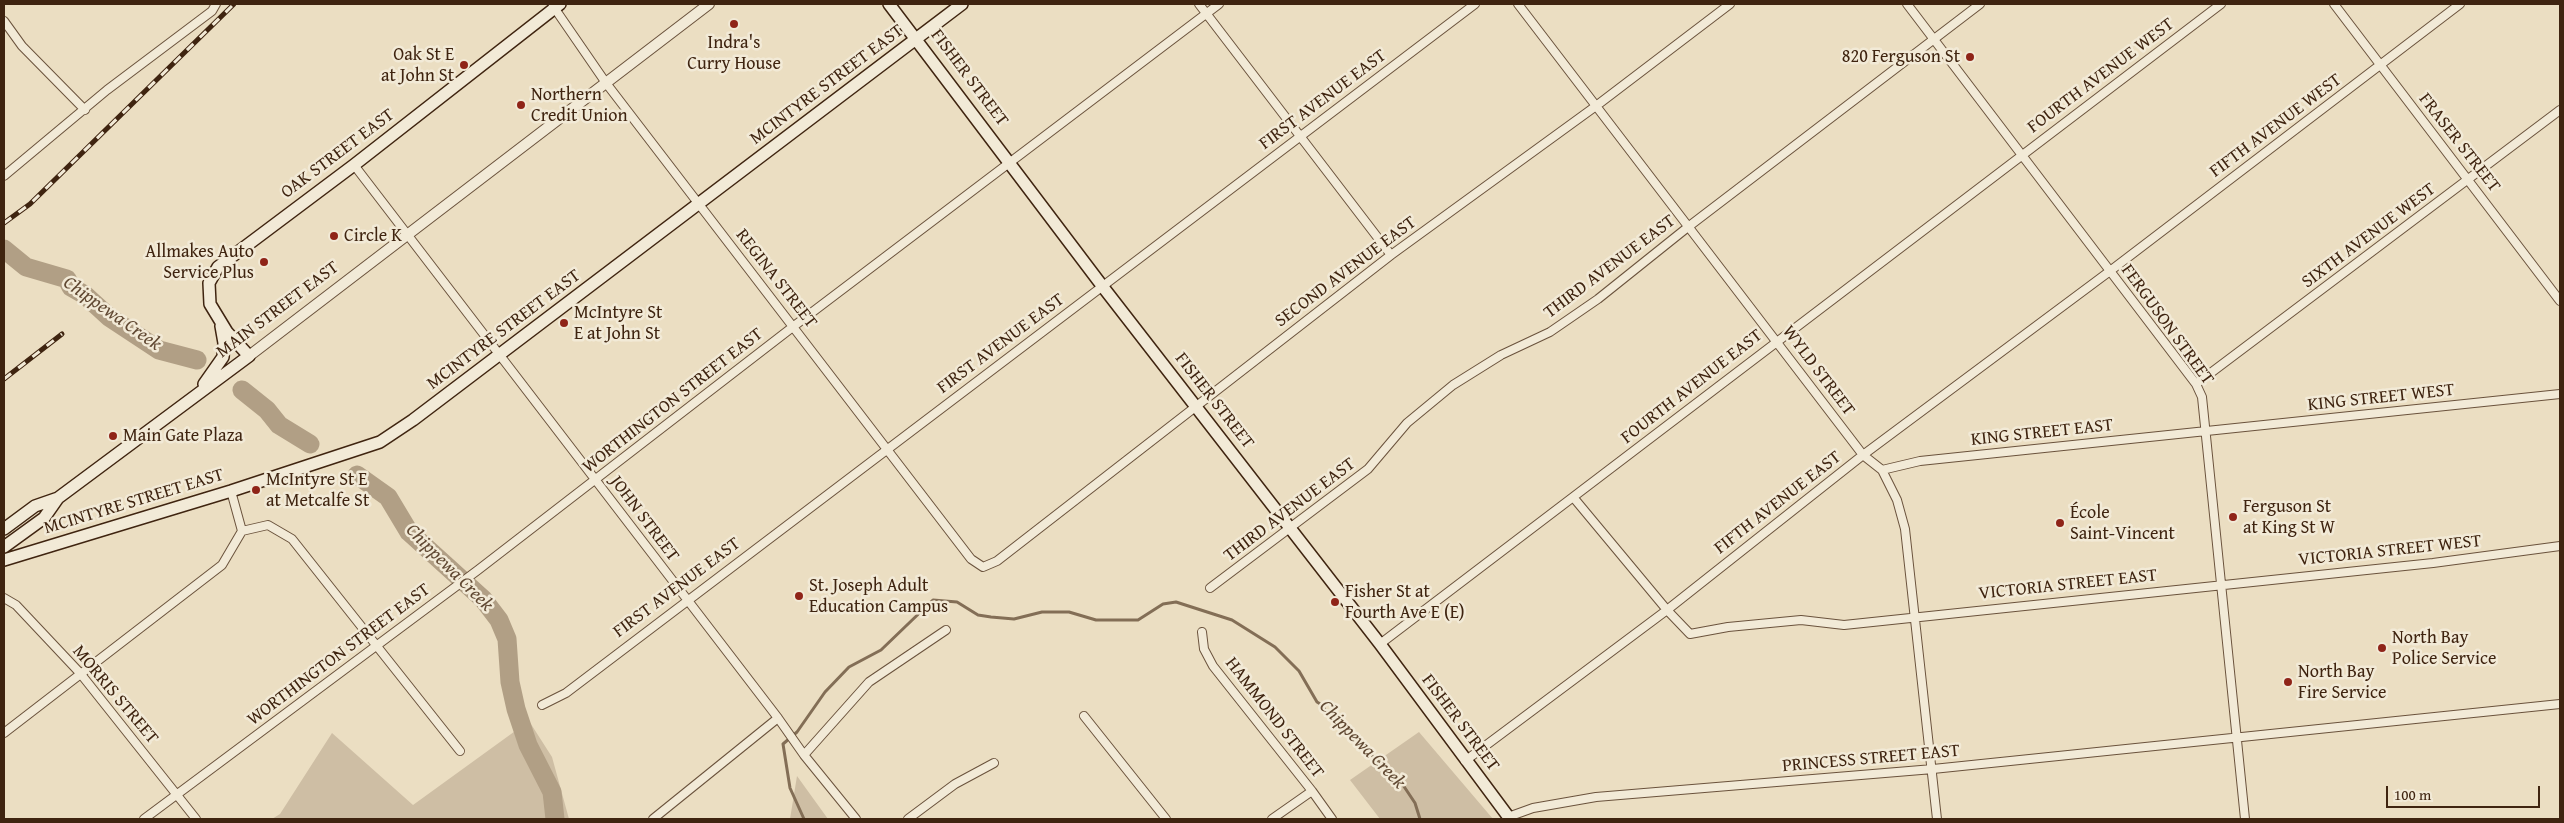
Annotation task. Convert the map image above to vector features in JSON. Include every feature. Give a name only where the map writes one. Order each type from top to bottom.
[{"type":"main road","name":"FISHER STREET","points":[[889,4],[1103,287],[1380,644],[1509,818]]},
{"type":"main road","name":"MCINTYRE STREET EAST","points":[[4,560],[231,491],[380,442],[414,420],[962,4]]},
{"type":"main road","name":"OAK STREET EAST","points":[[249,356],[227,332],[210,304],[209,282],[218,267],[354,164],[555,5]]},
{"type":"main road","points":[[199,392],[223,357],[224,343],[220,320]]},
{"type":"main road","name":"MAIN STREET EAST","points":[[4,529],[35,506],[58,498],[249,356]]},
{"type":"main road","name":"MAIN STREET EAST","points":[[4,547],[44,518],[58,498]]},
{"type":"street","points":[[4,176],[107,90],[212,11],[216,4]]},
{"type":"street","name":"MAIN STREET EAST","points":[[249,356],[709,4]]},
{"type":"street","points":[[1199,4],[1391,255]]},
{"type":"street","name":"WORTHINGTON STREET EAST","points":[[144,819],[478,570],[794,326],[1219,4]]},
{"type":"street","name":"FIRST AVENUE EAST","points":[[542,705],[566,693],[1474,4]]},
{"type":"street","name":"WYLD STREET","points":[[1518,4],[1863,455],[1882,470],[1897,500],[1905,529],[1933,769],[1937,819]]},
{"type":"street","name":"SECOND AVENUE EAST","points":[[983,567],[997,561],[1391,255],[1596,106],[1730,4]]},
{"type":"street","name":"FERGUSON STREET","points":[[1907,4],[2196,384],[2202,397],[2245,819]]},
{"type":"street","name":"THIRD AVENUE EAST","points":[[1210,588],[1368,470],[1407,423],[1453,385],[1501,355],[1558,326],[1598,299],[1688,227],[1980,4]]},
{"type":"street","name":"FOURTH AVENUE WEST","points":[[2022,154],[2221,4]]},
{"type":"street","name":"FRASER STREET","points":[[2334,4],[2379,66],[2559,296]]},
{"type":"street","name":"FIFTH AVENUE WEST","points":[[2110,272],[2460,4]]},
{"type":"street","name":"REGINA STREET","points":[[555,5],[606,82],[971,559],[983,567]]},
{"type":"street","points":[[4,21],[22,46],[84,110]]},
{"type":"street","name":"SIXTH AVENUE WEST","points":[[2196,384],[2560,110]]},
{"type":"street","name":"FOURTH AVENUE EAST","points":[[1380,644],[2022,154]]},
{"type":"street","name":"JOHN STREET","points":[[354,164],[804,755],[856,819]]},
{"type":"street","name":"FIFTH AVENUE EAST","points":[[1465,761],[1667,610],[1863,455],[2110,272]]},
{"type":"street","name":"KING STREET WEST","points":[[2206,431],[2560,394]]},
{"type":"street","name":"KING STREET EAST","points":[[1882,470],[1920,461],[2206,431]]},
{"type":"street","points":[[4,733],[222,565],[242,531],[231,491]]},
{"type":"street","points":[[1573,497],[1667,610]]},
{"type":"street","points":[[242,531],[268,525],[292,539],[460,751]]},
{"type":"street","name":"VICTORIA STREET WEST","points":[[2222,584],[2433,563],[2560,546]]},
{"type":"street","name":"VICTORIA STREET EAST","points":[[1667,610],[1690,634],[1728,627],[1801,620],[1844,625],[2222,584]]},
{"type":"street","name":"MORRIS STREET","points":[[4,598],[16,605],[80,673],[196,819]]},
{"type":"street","points":[[804,755],[869,682],[946,630]]},
{"type":"street","name":"HAMMOND STREET","points":[[1202,632],[1204,649],[1213,666],[1332,819]]},
{"type":"street","name":"PRINCESS STREET EAST","points":[[1509,818],[1533,808],[1596,797],[1933,769],[2237,738],[2445,714],[2560,704]]},
{"type":"street","points":[[1084,716],[1166,819]]},
{"type":"street","points":[[653,819],[779,720]]},
{"type":"street","points":[[908,819],[954,784],[994,763]]},
{"type":"street","points":[[1272,819],[1312,791]]},
{"type":"shaded area","points":[[529,721],[552,757],[569,819],[272,819],[280,814],[332,733],[413,805]]},
{"type":"shaded area","points":[[1419,732],[1493,819],[1380,819],[1350,780]]},
{"type":"shaded area","points":[[797,776],[828,819],[790,819]]},
{"type":"waterway","name":"Chippewa Creek","points":[[4,249],[26,267],[67,279],[71,287],[85,295],[109,317],[159,350],[197,360]]},
{"type":"waterway","name":"Chippewa Creek","points":[[242,390],[267,410],[279,425],[310,444]]},
{"type":"waterway","name":"Chippewa Creek","points":[[357,475],[388,497],[409,532],[483,599],[499,620],[507,639],[510,682],[516,709],[528,745],[552,792],[555,819]]},
{"type":"waterway","name":"Chippewa Creek","points":[[804,819],[790,788],[783,744],[797,732],[825,692],[849,667],[881,650],[933,600],[957,602],[978,615],[991,617],[1014,619],[1042,612],[1069,612],[1096,620],[1138,620],[1163,604],[1176,602],[1232,620],[1275,647],[1299,671],[1317,702],[1322,705],[1329,716],[1401,782],[1415,803],[1420,819]]},
{"type":"railway","points":[[4,223],[30,204],[234,4]]},
{"type":"railway","points":[[4,379],[62,334]]},
{"type":"place","name":"Indra's Curry House","points":[[734,24]]},
{"type":"place","name":"820 Ferguson St","points":[[1970,57]]},
{"type":"place","name":"Oak St E at John St","points":[[464,65]]},
{"type":"place","name":"Northern Credit Union","points":[[521,105]]},
{"type":"place","name":"Circle K","points":[[334,236]]},
{"type":"place","name":"Allmakes Auto Service Plus","points":[[264,262]]},
{"type":"place","name":"McIntyre St E at John St","points":[[564,323]]},
{"type":"place","name":"Main Gate Plaza","points":[[113,436]]},
{"type":"place","name":"McIntyre St E at Metcalfe St","points":[[256,490]]},
{"type":"place","name":"Ferguson St at King St W","points":[[2233,517]]},
{"type":"place","name":"École Saint-Vincent","points":[[2060,523]]},
{"type":"place","name":"St. Joseph Adult Education Campus","points":[[799,596]]},
{"type":"place","name":"Fisher St at Fourth Ave E (E)","points":[[1335,602]]},
{"type":"place","name":"North Bay Police Service","points":[[2382,648]]},
{"type":"place","name":"North Bay Fire Service","points":[[2288,682]]}]
